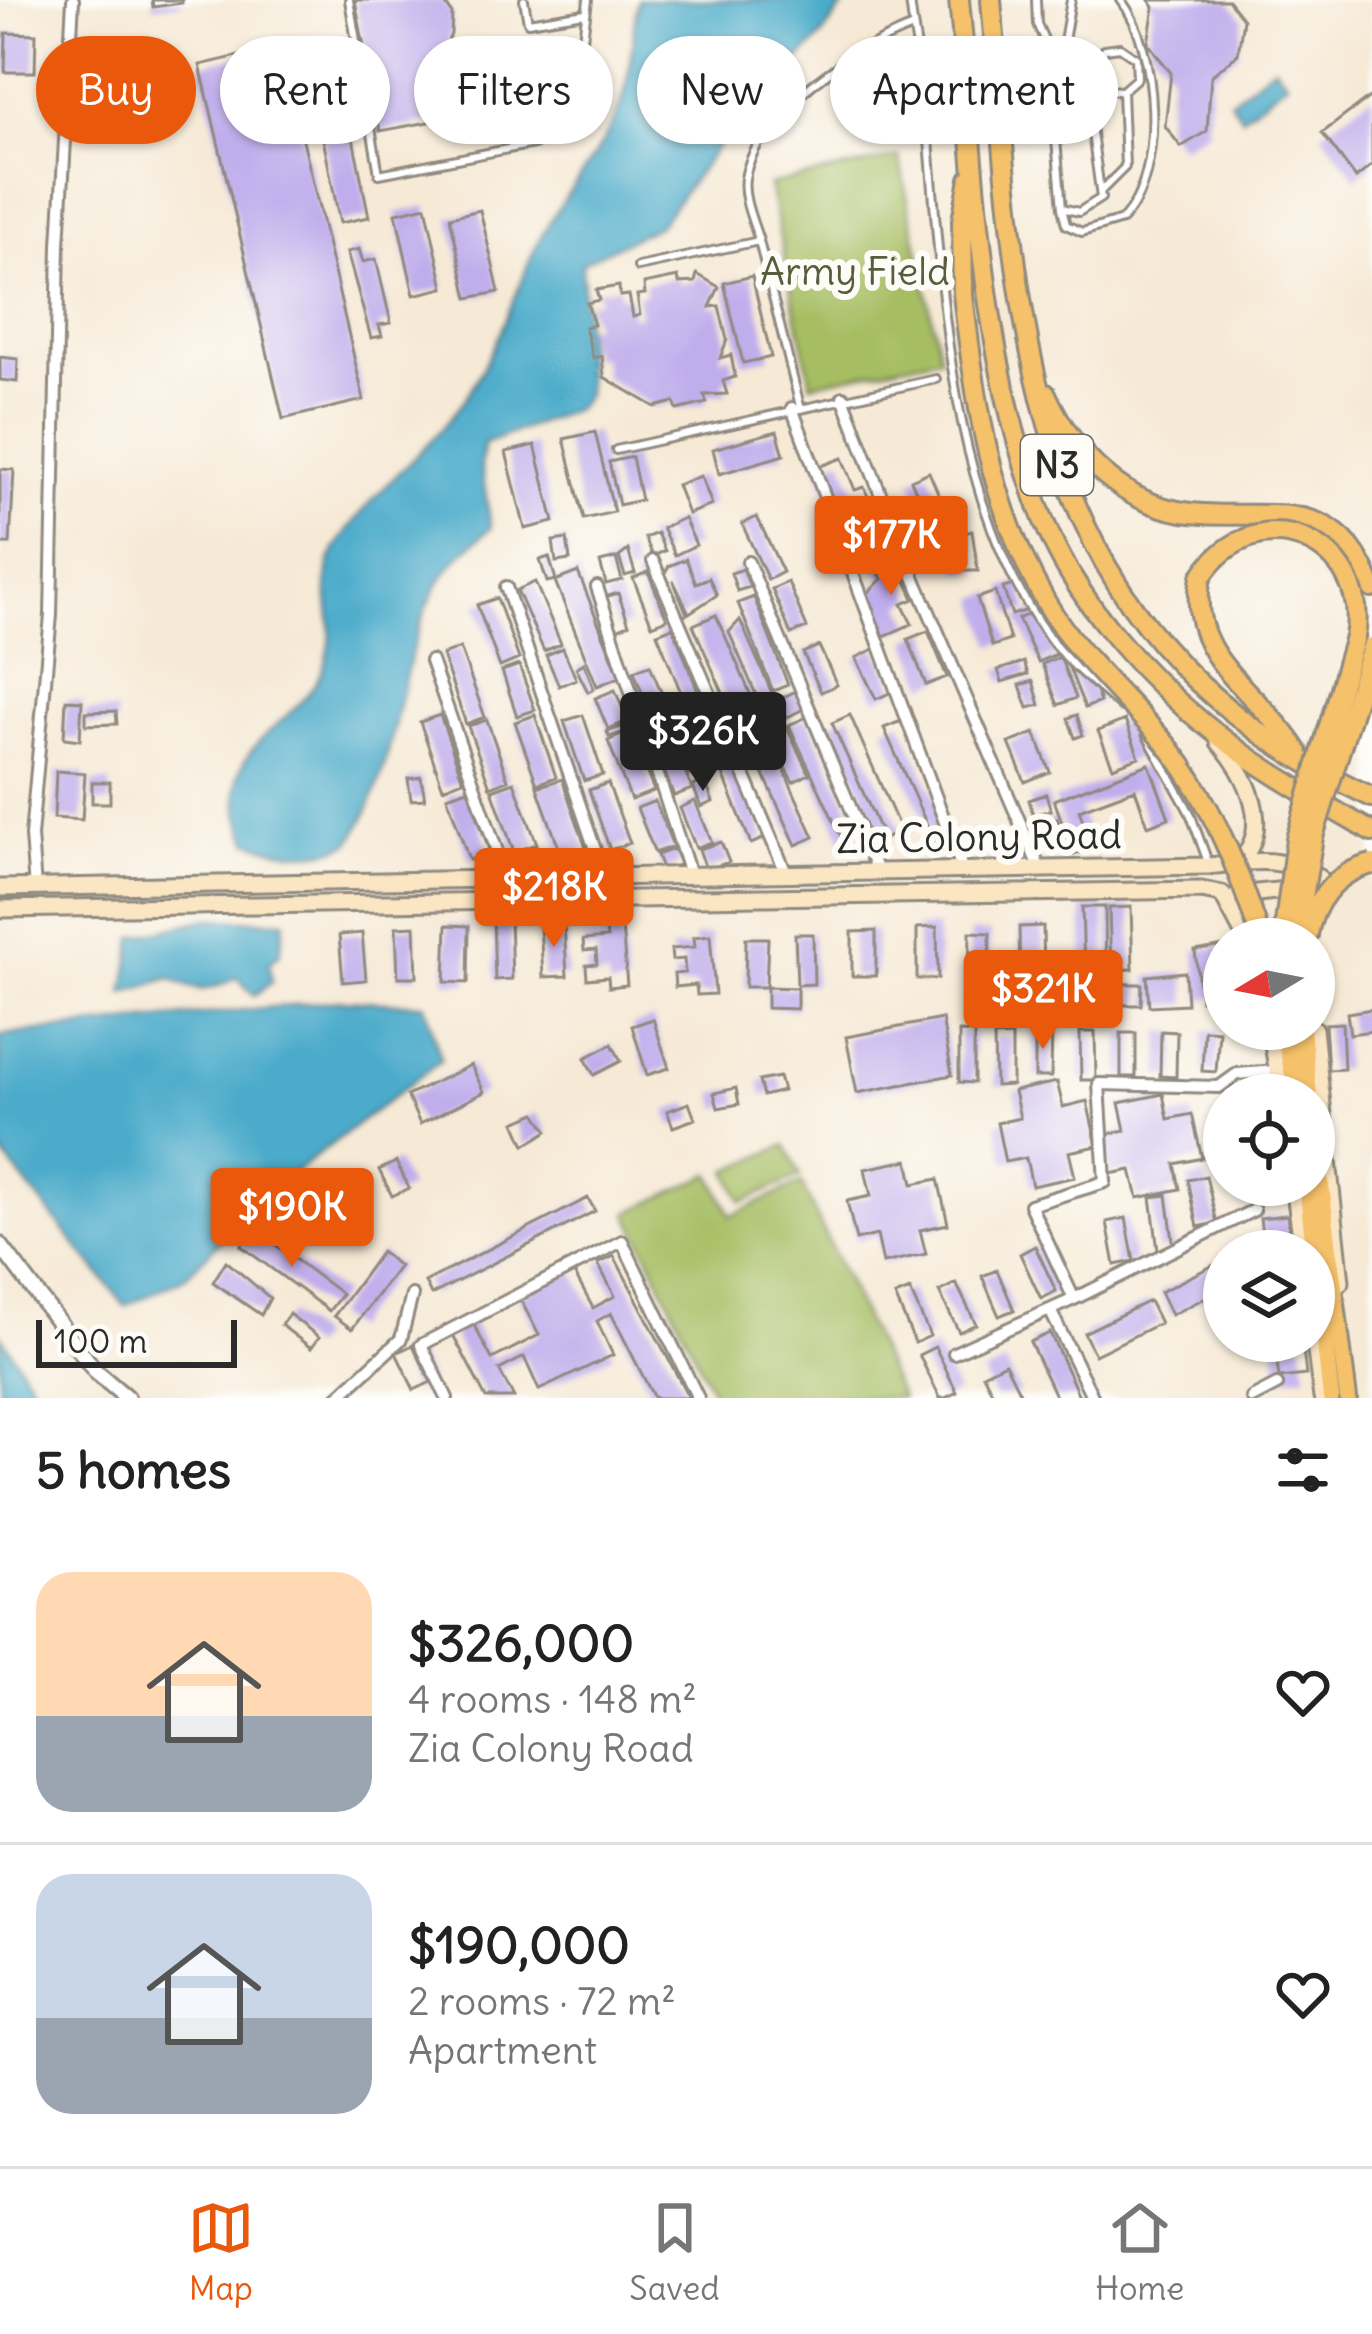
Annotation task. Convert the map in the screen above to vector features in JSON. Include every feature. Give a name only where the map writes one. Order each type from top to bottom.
[{"type":"highway","name":"N3","points":[[959,0],[974,162],[1006,401],[1043,521],[1102,619],[1205,725],[1372,832]]},
{"type":"highway","name":"N3","points":[[991,0],[994,36]]},
{"type":"highway","name":"N3","points":[[1005,144],[1031,363],[1053,454],[1100,562],[1193,676],[1238,716],[1372,797]]},
{"type":"highway","points":[[974,162],[962,220],[963,294],[987,457],[1026,564],[1069,638],[1188,775],[1223,839],[1253,918]]},
{"type":"highway","points":[[1031,363],[1076,447],[1103,474],[1147,501],[1192,514],[1273,511],[1307,517],[1346,544],[1372,589]]},
{"type":"highway","points":[[1286,918],[1296,839],[1355,637],[1355,603],[1346,575],[1330,555],[1308,540],[1276,532],[1238,538],[1222,548],[1201,577],[1198,612],[1204,641],[1301,757]]},
{"type":"highway","points":[[1298,918],[1302,878],[1372,647]]},
{"type":"highway","points":[[1314,918],[1316,904],[1330,886],[1372,864]]},
{"type":"main road","points":[[1205,725],[1236,765],[1256,816],[1256,837],[1238,862]]},
{"type":"main road","points":[[1313,918],[1319,878],[1318,801]]},
{"type":"main road","name":"Zia Colony Road","points":[[0,888],[508,883],[604,876],[1209,866],[1269,858],[1319,878]]},
{"type":"main road","name":"Zia Colony Road","points":[[0,909],[1201,890],[1284,893],[1319,878]]},
{"type":"main road","points":[[1319,878],[1372,878]]},
{"type":"main road","points":[[1222,894],[1235,918]]},
{"type":"main road","points":[[1316,1050],[1352,1398]]},
{"type":"main road","points":[[1309,1206],[1327,1398]]},
{"type":"main road","points":[[1325,1206],[1352,1398]]},
{"type":"main road","points":[[1319,1362],[1327,1398]]},
{"type":"street","points":[[35,888],[31,836],[51,615],[59,245],[73,0]]},
{"type":"street","points":[[843,397],[898,542],[1040,869]]},
{"type":"street","points":[[796,407],[962,868]]},
{"type":"street","points":[[653,561],[786,873]]},
{"type":"street","points":[[748,562],[877,871]]},
{"type":"street","points":[[506,587],[604,876]]},
{"type":"street","points":[[597,587],[690,874]]},
{"type":"street","points":[[431,661],[508,883]]},
{"type":"street","points":[[1074,1299],[1030,1205],[1105,1182],[1099,1084],[1203,1087]]},
{"type":"street","points":[[954,1354],[1254,1210]]},
{"type":"street","points":[[447,1398],[422,1346],[622,1241],[698,1398]]},
{"type":"street","points":[[0,1245],[96,1372],[127,1398]]},
{"type":"street","points":[[337,1398],[400,1339],[412,1295]]},
{"type":"street","points":[[1050,1310],[1093,1398]]},
{"type":"street","points":[[1252,1398],[1277,1385]]},
{"type":"lane","points":[[349,0],[379,174],[534,144]]},
{"type":"lane","points":[[524,0],[528,22],[585,14]]},
{"type":"lane","points":[[583,36],[588,0]]},
{"type":"lane","points":[[910,0],[922,64],[942,291],[970,465],[1011,568],[1054,644],[1150,738],[1190,812],[1209,866]]},
{"type":"lane","points":[[1036,0],[1043,36]]},
{"type":"lane","points":[[1065,36],[1071,0]]},
{"type":"lane","points":[[1056,144],[1062,208],[1073,230],[1102,230],[1123,220],[1141,192],[1153,88],[1138,22],[1121,0]]},
{"type":"lane","points":[[796,407],[745,195],[755,150],[820,78],[880,39],[913,27]]},
{"type":"lane","points":[[1118,48],[1124,48],[1139,68],[1134,82],[1118,91]]},
{"type":"lane","points":[[1062,208],[1073,213],[1092,208],[1125,167],[1122,91]]},
{"type":"lane","points":[[1094,144],[1101,192]]},
{"type":"lane","points":[[638,267],[759,241]]},
{"type":"lane","points":[[616,450],[936,379]]},
{"type":"green space","name":"Army Field","points":[[899,157],[940,357],[811,384],[769,185]]},
{"type":"green space","points":[[786,1145],[800,1176],[742,1202],[728,1171]]},
{"type":"green space","points":[[711,1174],[731,1216],[801,1183],[901,1398],[715,1398],[628,1213]]},
{"type":"water","points":[[638,0],[848,0],[806,53],[806,36],[637,36],[637,144],[720,144],[659,225],[582,263],[587,395],[576,409],[484,444],[481,464],[491,528],[451,566],[425,612],[380,781],[350,843],[326,851],[300,852],[249,841],[237,805],[238,777],[248,755],[303,700],[319,677],[329,649],[327,574],[335,550],[364,509],[465,398],[545,230],[601,144],[613,144],[613,123],[626,87]]},
{"type":"water","points":[[1274,66],[1287,81],[1242,117],[1230,101]]},
{"type":"water","points":[[208,919],[285,921],[280,954],[269,963],[272,982],[254,996],[237,977],[204,989],[170,978],[124,993],[134,937]]},
{"type":"water","points":[[340,1000],[425,1004],[441,1060],[268,1193],[184,1278],[125,1306],[0,1151],[0,1035]]},
{"type":"water","points":[[0,1334],[32,1385],[21,1398],[0,1398]]},
{"type":"building","points":[[152,0],[182,0],[182,3],[153,7]]},
{"type":"building","points":[[355,0],[443,0],[452,14],[450,36],[414,36],[414,125],[390,129],[390,36],[362,36]]},
{"type":"building","points":[[1149,0],[1228,0],[1243,19],[1238,54],[1211,76],[1207,131],[1181,147],[1165,126],[1171,73],[1148,43],[1154,7]]},
{"type":"building","points":[[6,33],[36,34],[35,72],[5,72]]},
{"type":"building","points":[[220,60],[220,144],[304,144],[364,400],[283,419],[200,65]]},
{"type":"building","points":[[1372,95],[1372,165],[1356,178],[1322,133]]},
{"type":"building","points":[[324,144],[354,144],[369,217],[340,223]]},
{"type":"building","points":[[426,206],[444,288],[414,295],[396,213]]},
{"type":"building","points":[[480,210],[499,292],[468,298],[450,217]]},
{"type":"building","points":[[359,249],[363,262],[376,259],[391,323],[379,325],[382,336],[371,338],[347,252]]},
{"type":"building","points":[[697,274],[719,287],[710,307],[719,306],[727,340],[720,358],[731,355],[735,377],[723,381],[727,394],[704,395],[707,403],[677,410],[674,402],[655,407],[604,377],[602,356],[593,358],[585,327],[594,325],[587,303],[599,300],[596,290],[619,286],[620,296],[629,295],[633,317],[640,315],[637,295],[645,294],[644,284],[678,277],[679,283],[695,282]]},
{"type":"building","points":[[752,276],[771,357],[743,363],[724,283]]},
{"type":"building","points":[[0,357],[18,359],[17,382],[0,380]]},
{"type":"building","points":[[777,431],[784,455],[719,474],[713,449]]},
{"type":"building","points":[[595,432],[614,512],[584,519],[564,439]]},
{"type":"building","points":[[535,445],[554,522],[525,529],[506,452]]},
{"type":"building","points":[[632,457],[641,500],[619,505],[609,462]]},
{"type":"building","points":[[842,458],[855,490],[864,487],[882,530],[864,538],[850,506],[836,514],[818,467]]},
{"type":"building","points":[[0,469],[14,470],[10,544],[0,544]]},
{"type":"building","points":[[929,472],[951,523],[961,520],[965,533],[972,531],[978,571],[959,571],[944,525],[933,530],[911,480]]},
{"type":"building","points":[[701,476],[712,505],[688,514],[677,485]]},
{"type":"building","points":[[757,517],[783,572],[768,580],[742,524]]},
{"type":"building","points":[[684,518],[696,545],[675,555],[662,528]]},
{"type":"building","points":[[657,533],[665,551],[653,556],[645,538]]},
{"type":"building","points":[[567,539],[570,560],[556,562],[553,541]]},
{"type":"building","points":[[628,550],[635,573],[625,576],[619,557]]},
{"type":"building","points":[[895,556],[914,599],[902,604],[912,624],[884,636],[866,595],[882,579],[876,565]]},
{"type":"building","points":[[549,557],[556,580],[547,582],[540,560]]},
{"type":"building","points":[[616,558],[622,580],[606,584],[600,562]]},
{"type":"building","points":[[686,559],[696,583],[709,578],[717,595],[689,613],[673,580],[687,614],[678,618],[662,578],[669,566]]},
{"type":"building","points":[[743,569],[750,587],[737,591],[731,573]]},
{"type":"building","points":[[578,572],[620,677],[597,686],[555,581]]},
{"type":"building","points":[[648,572],[667,619],[652,625],[633,578]]},
{"type":"building","points":[[535,582],[561,644],[544,651],[517,590]]},
{"type":"building","points":[[788,582],[807,628],[791,634],[772,589]]},
{"type":"building","points":[[1020,583],[1028,610],[1012,615],[1003,588]]},
{"type":"building","points":[[995,592],[1010,640],[992,646],[977,598]]},
{"type":"building","points":[[618,593],[629,624],[617,629],[605,597]]},
{"type":"building","points":[[754,597],[788,685],[773,691],[738,603]]},
{"type":"building","points":[[497,598],[519,659],[500,667],[477,605]]},
{"type":"building","points":[[1037,610],[1057,654],[1038,662],[1018,619]]},
{"type":"building","points":[[716,615],[753,700],[730,709],[693,625]]},
{"type":"building","points":[[740,620],[774,698],[760,704],[729,632]]},
{"type":"building","points":[[673,627],[699,694],[684,700],[657,633]]},
{"type":"building","points":[[928,631],[947,677],[926,685],[908,639]]},
{"type":"building","points":[[819,646],[837,685],[821,692],[803,653]]},
{"type":"building","points":[[460,648],[485,717],[466,724],[442,655]]},
{"type":"building","points":[[563,648],[576,679],[559,686],[546,655]]},
{"type":"building","points":[[876,648],[896,690],[876,699],[856,658]]},
{"type":"building","points":[[1060,657],[1076,698],[1058,705],[1042,664]]},
{"type":"building","points":[[1083,659],[1100,702],[1085,708],[1068,665]]},
{"type":"building","points":[[1024,662],[1028,674],[1002,682],[998,670]]},
{"type":"building","points":[[584,663],[594,689],[588,692],[576,668]]},
{"type":"building","points":[[519,665],[535,710],[517,716],[502,671]]},
{"type":"building","points":[[650,665],[664,699],[647,706],[634,671]]},
{"type":"building","points":[[1033,681],[1040,705],[1028,708],[1020,685]]},
{"type":"building","points":[[615,690],[628,721],[608,729],[595,698]]},
{"type":"building","points":[[796,691],[805,708],[776,723],[767,705]]},
{"type":"building","points":[[66,700],[82,701],[80,740],[64,738]]},
{"type":"building","points":[[666,704],[677,730],[659,738],[648,711]]},
{"type":"building","points":[[690,705],[698,726],[684,731],[676,710]]},
{"type":"building","points":[[116,711],[117,724],[86,725],[86,712]]},
{"type":"building","points":[[440,715],[463,780],[443,788],[420,722]]},
{"type":"building","points":[[535,715],[556,777],[537,784],[515,722]]},
{"type":"building","points":[[583,715],[603,775],[584,781],[564,721]]},
{"type":"building","points":[[850,715],[901,831],[884,839],[832,723]]},
{"type":"building","points":[[1077,715],[1083,735],[1075,738],[1068,718]]},
{"type":"building","points":[[717,717],[765,838],[751,844],[702,722]]},
{"type":"building","points":[[807,717],[861,833],[843,841],[789,725]]},
{"type":"building","points":[[487,720],[508,780],[490,787],[468,726]]},
{"type":"building","points":[[1125,720],[1139,757],[1113,767],[1098,731]]},
{"type":"building","points":[[762,721],[768,734],[786,726],[809,774],[793,782],[772,744],[814,837],[796,845],[743,729]]},
{"type":"building","points":[[901,721],[951,835],[935,843],[884,728]]},
{"type":"building","points":[[630,724],[632,730],[609,737],[607,732]]},
{"type":"building","points":[[630,731],[654,791],[631,800],[608,741]]},
{"type":"building","points":[[1035,733],[1050,772],[1025,782],[1009,743]]},
{"type":"building","points":[[694,735],[705,769],[688,775],[677,741]]},
{"type":"building","points":[[674,745],[692,789],[674,796],[657,753]]},
{"type":"building","points":[[1149,764],[1169,818],[1148,826],[1135,789],[1079,810],[1093,848],[1074,855],[1054,800]]},
{"type":"building","points":[[56,771],[85,773],[82,820],[54,818]]},
{"type":"building","points":[[421,777],[425,799],[411,800],[408,779]]},
{"type":"building","points":[[562,779],[586,848],[562,857],[537,787]]},
{"type":"building","points":[[705,781],[713,802],[701,807],[693,786]]},
{"type":"building","points":[[92,782],[110,782],[110,803],[92,803]]},
{"type":"building","points":[[514,782],[537,844],[514,852],[492,790]]},
{"type":"building","points":[[608,783],[630,843],[610,850],[589,790]]},
{"type":"building","points":[[468,789],[490,853],[469,860],[447,796]]},
{"type":"building","points":[[1046,794],[1051,810],[1033,815],[1029,800]]},
{"type":"building","points":[[655,801],[673,846],[655,853],[637,808]]},
{"type":"building","points":[[695,801],[712,842],[696,848],[680,808]]},
{"type":"building","points":[[1057,818],[1065,843],[1050,848],[1042,823]]},
{"type":"building","points":[[721,842],[729,862],[706,870],[699,849]]},
{"type":"building","points":[[674,849],[680,864],[663,871],[657,855]]},
{"type":"building","points":[[1082,907],[1105,907],[1106,972],[1084,972]]},
{"type":"building","points":[[1131,907],[1133,969],[1111,970],[1109,908]]},
{"type":"building","points":[[510,919],[512,979],[495,980],[493,920]]},
{"type":"building","points":[[564,923],[567,976],[543,977],[540,924]]},
{"type":"building","points":[[447,925],[469,926],[468,983],[445,982]]},
{"type":"building","points":[[415,926],[417,977],[398,977],[396,927]]},
{"type":"building","points":[[1043,926],[1044,979],[1020,979],[1019,927]]},
{"type":"building","points":[[622,927],[627,985],[609,987],[608,977],[587,979],[586,965],[597,964],[596,950],[584,951],[583,940],[607,938],[606,928]]},
{"type":"building","points":[[937,927],[938,979],[917,979],[917,928]]},
{"type":"building","points":[[876,931],[876,976],[852,976],[852,932]]},
{"type":"building","points":[[970,932],[990,933],[989,981],[969,980]]},
{"type":"building","points":[[362,933],[366,980],[343,982],[339,935]]},
{"type":"building","points":[[795,934],[813,934],[814,984],[797,985]]},
{"type":"building","points":[[710,935],[715,994],[697,995],[696,985],[675,987],[674,974],[685,973],[684,959],[672,960],[671,949],[695,947],[694,937]]},
{"type":"building","points":[[746,938],[768,938],[766,987],[745,987]]},
{"type":"building","points":[[1203,950],[1201,1000],[1195,951]]},
{"type":"building","points":[[1185,972],[1187,1004],[1149,1006],[1147,976]]},
{"type":"building","points":[[1119,984],[1142,984],[1141,1005],[1121,1005]]},
{"type":"building","points":[[767,987],[797,988],[797,1009],[767,1008]]},
{"type":"building","points":[[1105,987],[1107,1008],[1071,1010],[1071,989]]},
{"type":"building","points":[[1372,1009],[1372,1031],[1350,1034],[1347,1013]]},
{"type":"building","points":[[653,1019],[669,1068],[647,1075],[632,1026]]},
{"type":"building","points":[[942,1019],[952,1075],[857,1093],[846,1037]]},
{"type":"building","points":[[1335,1023],[1342,1023],[1344,1069],[1328,1070],[1327,1050],[1335,1050]]},
{"type":"building","points":[[1035,1027],[1052,1027],[1051,1077],[1035,1077]]},
{"type":"building","points":[[1161,1031],[1177,1032],[1176,1077],[1160,1076]]},
{"type":"building","points":[[959,1032],[974,1033],[974,1083],[959,1082]]},
{"type":"building","points":[[1080,1032],[1095,1032],[1096,1080],[1081,1080]]},
{"type":"building","points":[[1121,1033],[1136,1033],[1136,1077],[1121,1077]]},
{"type":"building","points":[[1012,1036],[1012,1085],[995,1086],[994,1037]]},
{"type":"building","points":[[612,1044],[621,1061],[594,1075],[585,1058]]},
{"type":"building","points":[[1203,1050],[1218,1050],[1216,1072],[1202,1071]]},
{"type":"building","points":[[471,1065],[484,1092],[420,1124],[407,1096]]},
{"type":"building","points":[[779,1077],[783,1091],[763,1096],[759,1081]]},
{"type":"building","points":[[1057,1082],[1063,1107],[1087,1101],[1097,1146],[1069,1152],[1075,1177],[1032,1186],[1026,1158],[1005,1162],[997,1123],[1020,1118],[1014,1091]]},
{"type":"building","points":[[736,1088],[739,1104],[718,1108],[714,1093]]},
{"type":"building","points":[[1163,1094],[1168,1119],[1192,1114],[1202,1158],[1175,1164],[1180,1189],[1138,1198],[1131,1170],[1110,1174],[1102,1135],[1125,1130],[1119,1103]]},
{"type":"building","points":[[689,1103],[695,1119],[673,1127],[667,1111]]},
{"type":"building","points":[[536,1113],[548,1131],[525,1145],[515,1122]]},
{"type":"building","points":[[908,1160],[913,1184],[938,1179],[948,1224],[920,1230],[926,1254],[883,1263],[877,1235],[856,1240],[847,1201],[871,1196],[865,1169]]},
{"type":"building","points":[[396,1162],[409,1188],[392,1196],[379,1170]]},
{"type":"building","points":[[1203,1177],[1203,1206],[1213,1206],[1217,1223],[1198,1227],[1188,1180]]},
{"type":"building","points":[[1167,1195],[1174,1248],[1158,1250],[1151,1197]]},
{"type":"building","points":[[588,1198],[595,1211],[431,1295],[425,1282]]},
{"type":"building","points":[[1287,1215],[1289,1230],[1261,1230],[1260,1218]]},
{"type":"building","points":[[1126,1218],[1134,1261],[1115,1265],[1107,1222]]},
{"type":"building","points":[[254,1229],[342,1294],[329,1311],[241,1246]]},
{"type":"building","points":[[1035,1246],[1056,1291],[1041,1299],[1020,1254]]},
{"type":"building","points":[[381,1252],[399,1266],[352,1329],[334,1316]]},
{"type":"building","points":[[614,1256],[689,1398],[654,1398],[611,1313],[597,1321],[613,1355],[539,1390],[524,1357],[499,1370],[514,1398],[486,1398],[449,1327],[469,1316],[492,1359],[539,1335],[519,1297],[572,1269],[593,1308],[615,1296],[598,1264]]},
{"type":"building","points":[[226,1261],[270,1298],[261,1315],[213,1282]]},
{"type":"building","points":[[997,1270],[1014,1310],[999,1316],[982,1276]]},
{"type":"building","points":[[1203,1270],[1203,1299],[1171,1315],[1160,1292]]},
{"type":"building","points":[[956,1283],[976,1324],[959,1332],[939,1292]]},
{"type":"building","points":[[910,1290],[930,1336],[915,1343],[895,1296]]},
{"type":"building","points":[[1149,1301],[1160,1323],[1095,1355],[1084,1333]]},
{"type":"building","points":[[289,1314],[319,1337],[311,1348],[281,1325]]},
{"type":"building","points":[[1050,1333],[1080,1398],[1056,1398],[1030,1342]]},
{"type":"building","points":[[413,1345],[431,1382],[414,1390],[396,1353]]},
{"type":"building","points":[[935,1347],[957,1392],[945,1398],[940,1398],[919,1355]]},
{"type":"building","points":[[1277,1362],[1304,1362],[1306,1375],[1279,1378]]},
{"type":"building","points":[[1005,1363],[1020,1393],[995,1398],[983,1374]]}]
